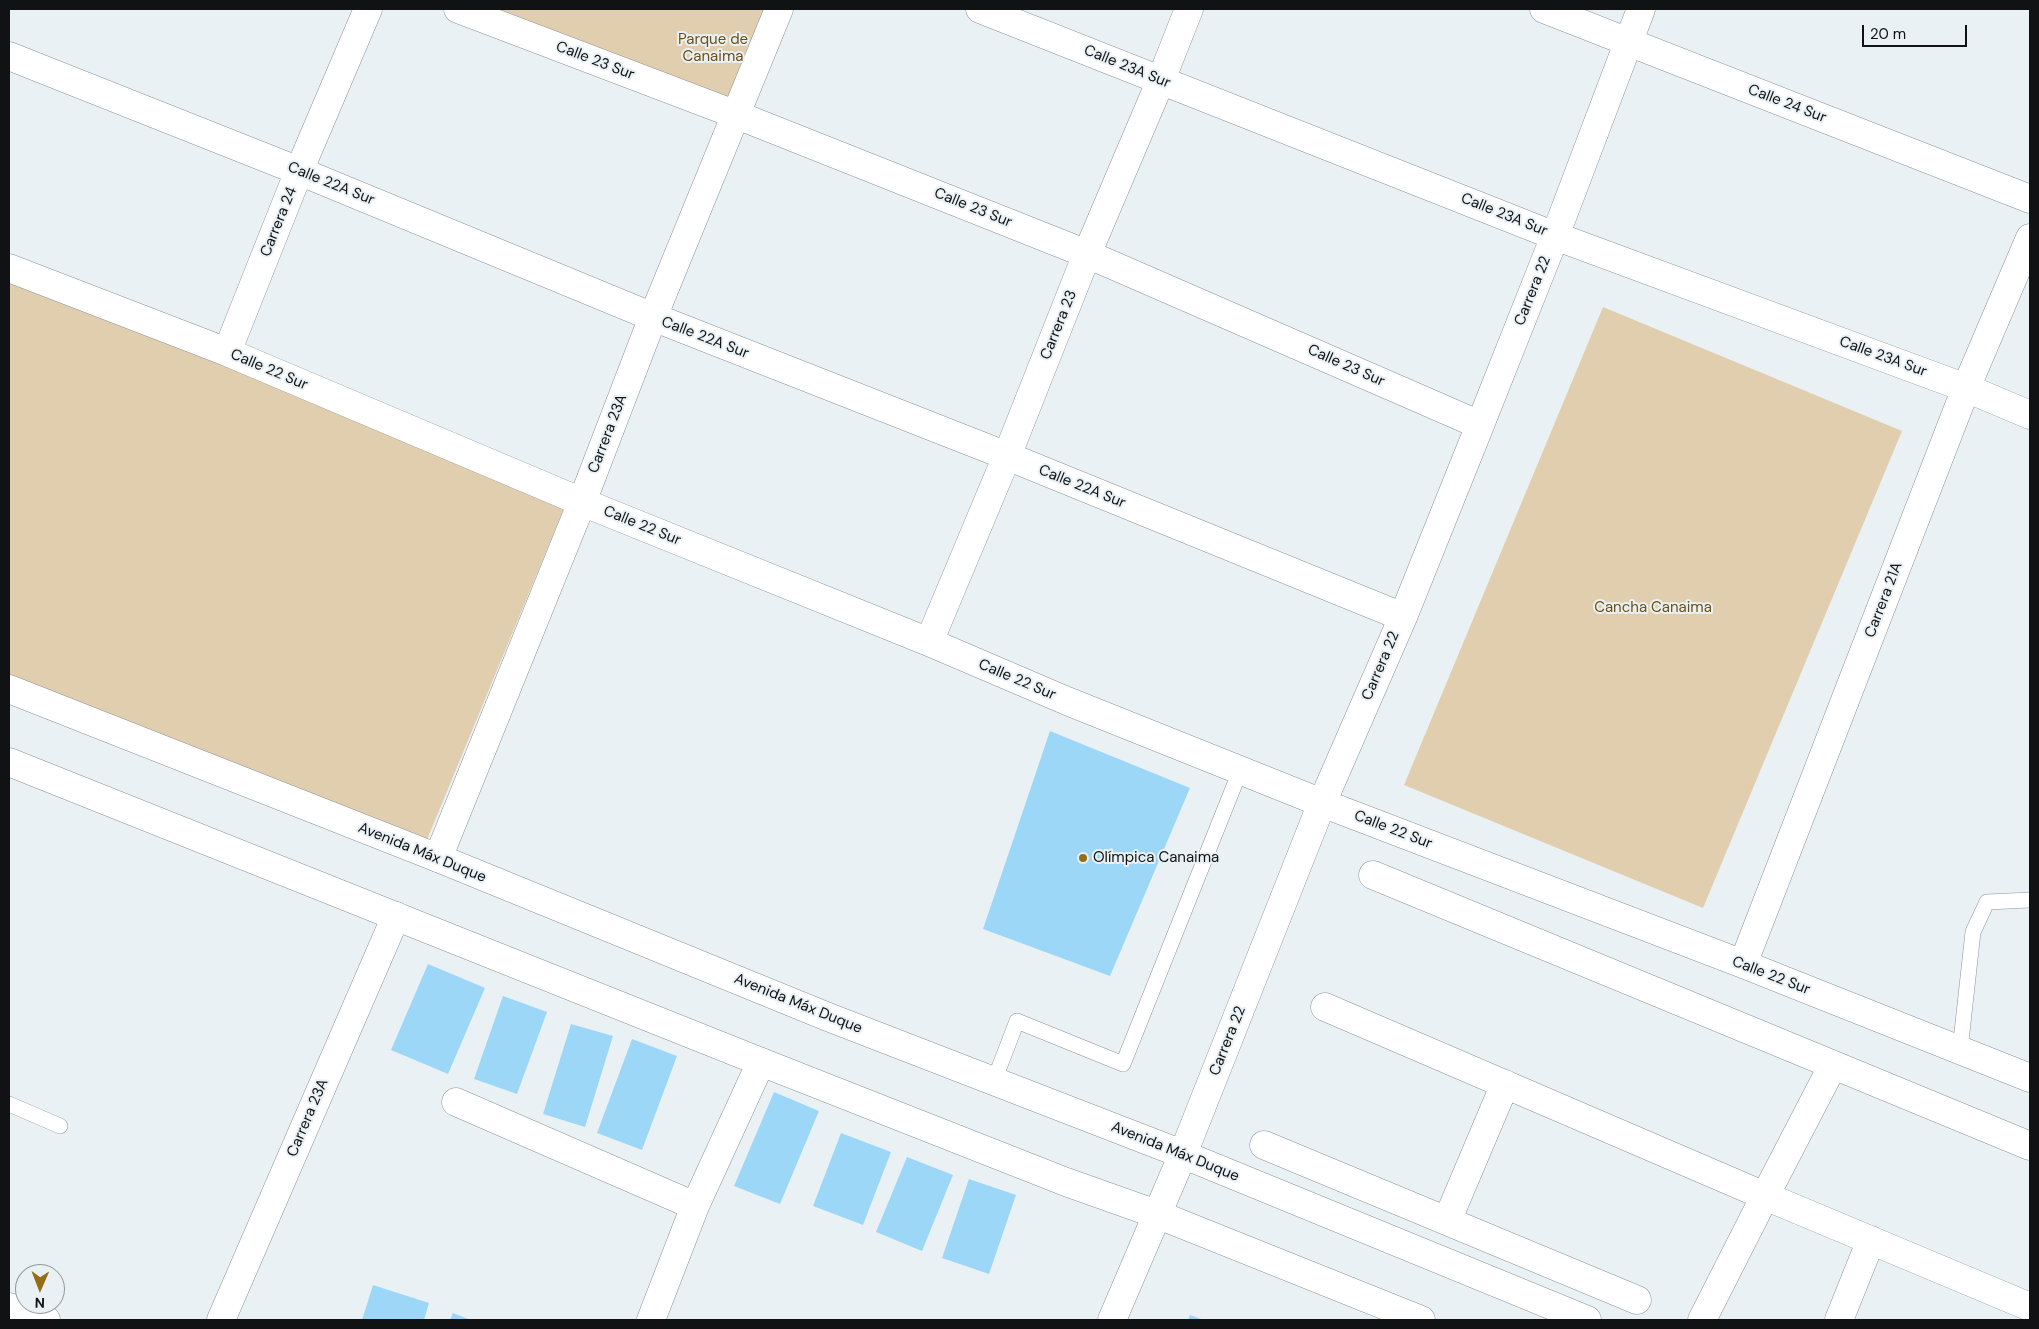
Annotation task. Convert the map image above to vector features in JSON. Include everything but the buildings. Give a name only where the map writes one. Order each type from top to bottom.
[{"type":"street","name":"Carrera 24","points":[[227,352],[299,171],[368,9]]},
{"type":"street","name":"Calle 23 Sur","points":[[458,9],[737,115],[1087,254],[1480,425]]},
{"type":"street","name":"Carrera 23A","points":[[438,858],[582,502],[653,317],[779,9]]},
{"type":"street","name":"Calle 23A Sur","points":[[980,9],[1555,236],[1966,388],[2030,414]]},
{"type":"street","name":"Carrera 23","points":[[929,642],[1189,9]]},
{"type":"street","name":"Calle 24 Sur","points":[[1544,9],[2030,199]]},
{"type":"street","name":"Carrera 22","points":[[1112,1320],[1159,1215],[1322,803],[1403,617],[1555,236],[1641,9]]},
{"type":"street","name":"Calle 22A Sur","points":[[9,56],[299,171],[653,317],[1007,456],[1403,617]]},
{"type":"street","name":"Carrera 21A","points":[[1743,964],[1966,388],[2030,238]]},
{"type":"street","name":"Calle 22 Sur","points":[[9,268],[227,352],[582,502],[929,642],[1067,701],[1322,803],[1743,964],[2030,1078]]},
{"type":"street","name":"Avenida Máx Duque","points":[[9,689],[438,858],[828,1017],[1182,1154],[1587,1320]]},
{"type":"street","points":[[9,762],[761,1062],[1066,1182],[1159,1215],[1422,1320]]},
{"type":"street","points":[[1373,875],[2030,1146]]},
{"type":"street","name":"Carrera 23A","points":[[221,1320],[396,916]]},
{"type":"street","points":[[1325,1007],[2030,1308]]},
{"type":"street","points":[[651,1320],[695,1206],[761,1062]]},
{"type":"street","points":[[1702,1320],[1833,1065]]},
{"type":"street","points":[[1447,1221],[1505,1084]]},
{"type":"street","points":[[456,1102],[695,1206]]},
{"type":"street","points":[[1264,1145],[1637,1300]]},
{"type":"street","points":[[1839,1320],[1871,1240]]},
{"type":"street","points":[[9,1307],[46,1320]]},
{"type":"lane","points":[[994,1081],[1017,1021],[1123,1064],[1240,770]]},
{"type":"lane","points":[[1960,1050],[1973,932],[1987,902],[2030,900]]},
{"type":"lane","points":[[9,1104],[60,1126]]},
{"type":"green space","name":"Parque de Canaima","points":[[497,9],[772,9],[736,100]]},
{"type":"green space","points":[[9,276],[241,367],[564,508],[424,847],[9,682]]},
{"type":"green space","name":"Cancha Canaima","points":[[1603,307],[1902,431],[1703,908],[1404,785]]},
{"type":"place","name":"Olímpica Canaima","points":[[1083,858]]}]
